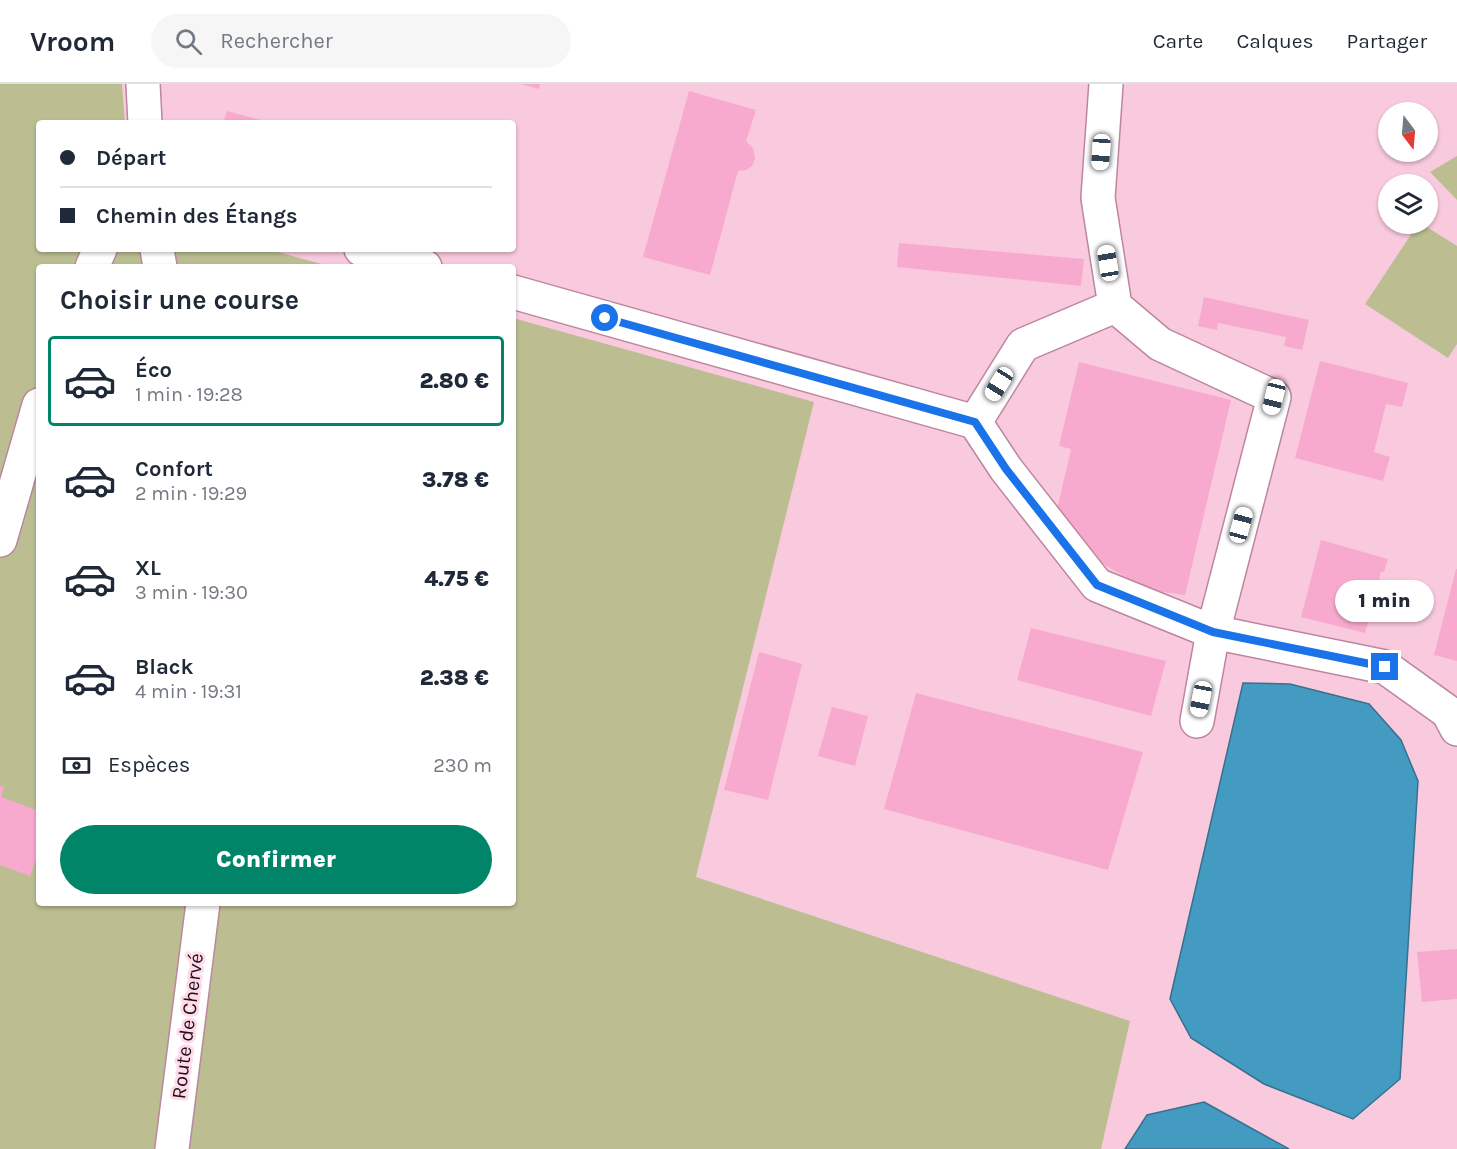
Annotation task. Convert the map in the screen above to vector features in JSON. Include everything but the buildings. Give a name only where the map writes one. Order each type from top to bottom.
[{"type":"street","points":[[143,84],[145,120]]},
{"type":"street","points":[[1106,84],[1098,198],[1115,306],[1160,344],[1274,397],[1213,632],[1197,721]]},
{"type":"street","points":[[372,252],[414,264]]},
{"type":"street","points":[[516,293],[975,422],[1006,469],[1097,585],[1213,632],[1385,667],[1448,712],[1457,729]]},
{"type":"street","points":[[975,422],[1023,345],[1115,306]]},
{"type":"street","points":[[0,540],[36,415]]},
{"type":"street","name":"Route de Chervé","points":[[172,1149],[203,906]]},
{"type":"green space","points":[[0,84],[122,84],[125,120],[36,120],[36,252],[278,252],[321,264],[36,264],[36,906],[516,906],[516,319],[814,402],[696,877],[1130,1021],[1101,1149],[0,1149]]},
{"type":"green space","points":[[1457,156],[1457,200],[1438,180],[1438,174],[1430,172]]},
{"type":"green space","points":[[1411,234],[1438,234],[1457,246],[1457,344],[1448,358],[1365,304]]},
{"type":"water","points":[[1243,683],[1290,684],[1369,704],[1401,740],[1418,781],[1400,1079],[1353,1119],[1264,1084],[1191,1038],[1170,999]]},
{"type":"water","points":[[1204,1102],[1289,1149],[1125,1149],[1147,1115]]},
{"type":"route","points":[[605,318],[975,422],[1006,469],[1097,585],[1213,632],[1385,667]]}]
